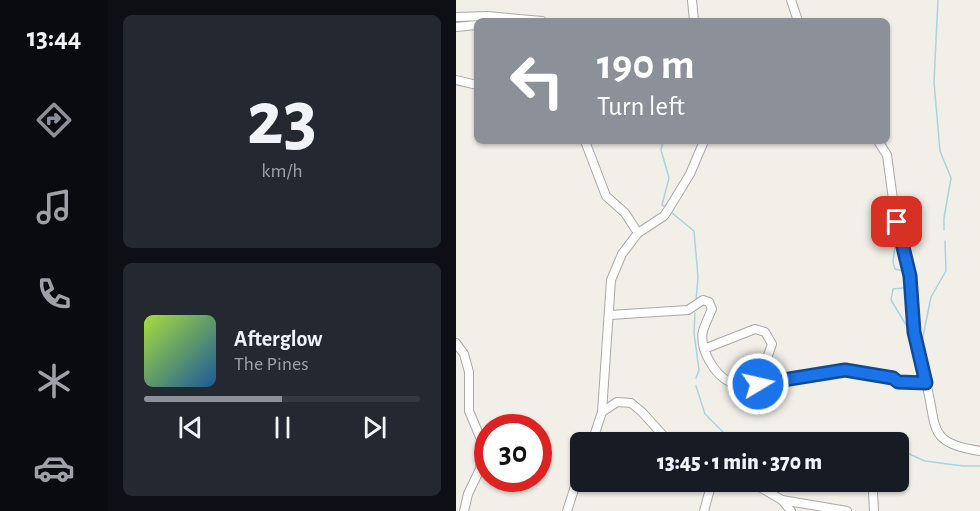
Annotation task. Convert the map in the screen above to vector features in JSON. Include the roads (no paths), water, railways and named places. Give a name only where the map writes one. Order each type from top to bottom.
[{"type":"street","points":[[692,0],[694,18]]},
{"type":"street","points":[[791,0],[797,18]]},
{"type":"street","points":[[456,17],[519,18]]},
{"type":"street","points":[[456,27],[474,25]]},
{"type":"street","points":[[456,80],[474,84]]},
{"type":"street","points":[[586,144],[606,196],[625,213],[638,233]]},
{"type":"street","points":[[595,432],[602,412],[611,280],[622,254],[638,233],[663,216],[690,174],[703,144]]},
{"type":"street","points":[[880,144],[887,155],[897,229],[910,276],[914,332],[930,409],[939,434],[950,445],[980,451]]},
{"type":"street","points":[[610,315],[688,310],[703,300],[709,302],[712,309],[702,332],[704,349],[721,377],[744,385],[845,370],[893,378],[898,382],[926,383]]},
{"type":"street","points":[[704,349],[755,329],[765,332],[772,344],[758,384]]},
{"type":"street","points":[[456,343],[464,354],[469,372],[469,411],[483,444],[480,469],[468,494],[464,511]]},
{"type":"street","points":[[602,412],[617,402],[631,404],[662,432]]},
{"type":"street","points":[[567,511],[573,492]]},
{"type":"street","points":[[704,511],[709,492]]},
{"type":"street","points":[[768,492],[782,500],[847,511]]},
{"type":"street","points":[[873,492],[874,511]]},
{"type":"street","points":[[782,500],[791,511]]},
{"type":"waterway","points":[[938,0],[934,82],[940,151],[951,178],[944,230]]},
{"type":"waterway","points":[[662,144],[661,150],[669,178],[662,205],[664,206]]},
{"type":"waterway","points":[[886,144],[889,151]]},
{"type":"waterway","points":[[672,213],[694,231],[698,277],[696,301]]},
{"type":"waterway","points":[[896,238],[893,262],[895,269],[903,271],[906,276]]},
{"type":"waterway","points":[[921,346],[931,297],[946,271],[945,241]]},
{"type":"waterway","points":[[908,283],[903,288],[893,289],[891,300],[911,333]]},
{"type":"waterway","points":[[695,313],[694,333],[699,370],[696,378]]},
{"type":"waterway","points":[[921,346],[931,388]]},
{"type":"waterway","points":[[696,386],[705,414],[723,432]]},
{"type":"waterway","points":[[966,445],[980,446]]},
{"type":"waterway","points":[[909,454],[925,461],[980,466]]}]
